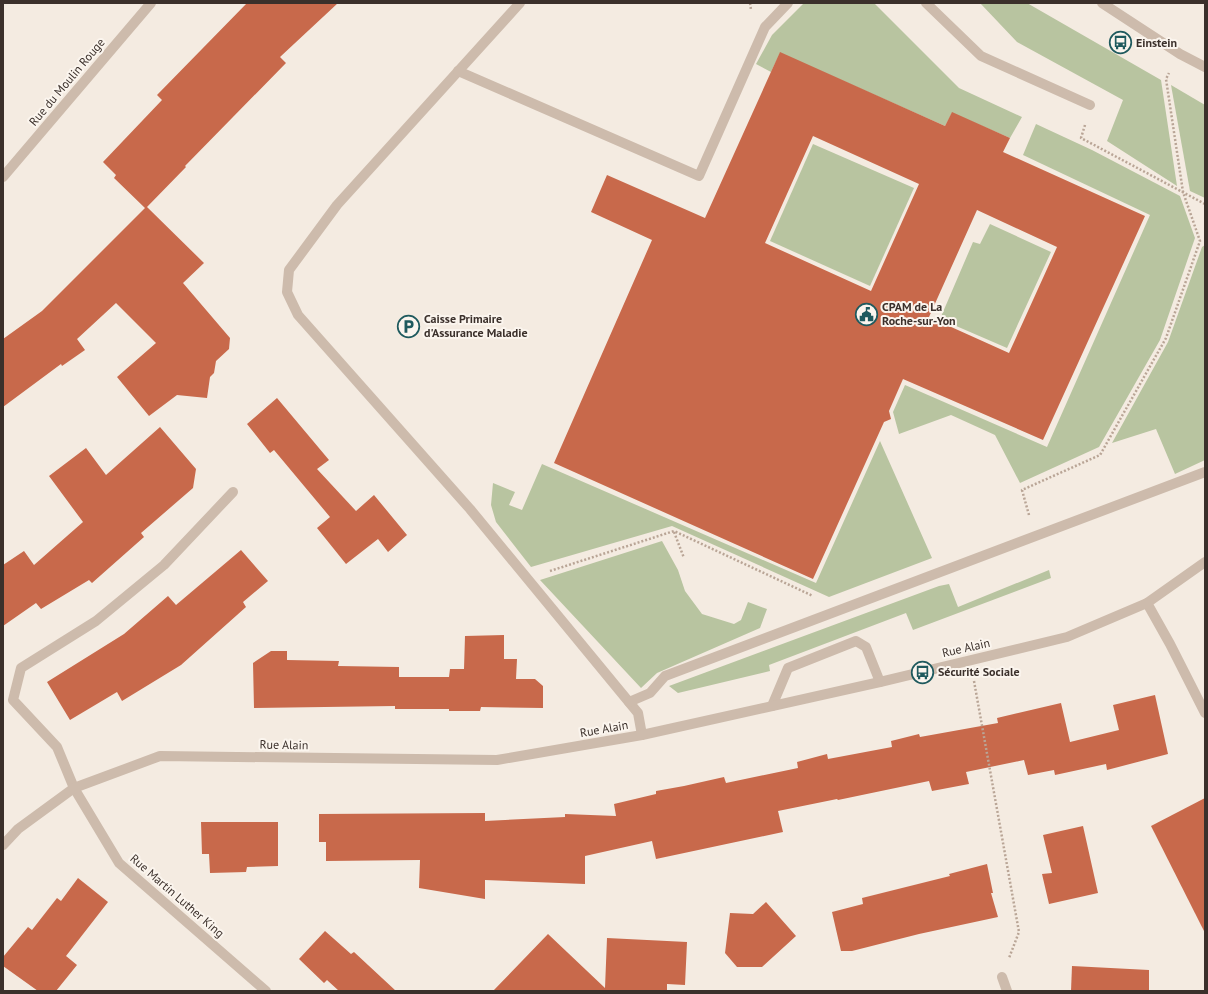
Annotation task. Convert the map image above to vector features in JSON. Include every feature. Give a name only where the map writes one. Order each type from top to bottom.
[{"type":"street","name":"Rue du Moulin Rouge","points":[[3,177],[151,3]]},
{"type":"street","points":[[520,3],[337,205],[289,270],[287,292],[298,315],[470,509],[638,713],[642,735]]},
{"type":"street","points":[[458,71],[700,176],[765,27],[788,3]]},
{"type":"street","points":[[926,3],[981,56],[1090,105]]},
{"type":"street","points":[[1102,3],[1117,6],[1180,54],[1205,67]]},
{"type":"street","points":[[629,702],[650,693],[665,676],[1205,472]]},
{"type":"street","name":"Rue Martin Luther King","points":[[233,492],[158,569],[96,621],[20,668],[13,700],[57,747],[74,788],[119,863],[266,991]]},
{"type":"street","name":"Rue Alain","points":[[3,845],[18,829],[74,788],[160,756],[497,760],[642,735],[880,682],[1067,637],[1147,603],[1205,562]]},
{"type":"street","points":[[1147,603],[1170,644],[1205,713]]},
{"type":"street","points":[[772,706],[788,668],[856,641],[866,647],[880,682]]},
{"type":"street","points":[[1002,977],[1007,991]]},
{"type":"path","points":[[1035,537],[1022,490],[1100,455],[1166,338],[1200,241],[1183,192],[1166,78],[1180,54]]},
{"type":"path","points":[[1090,105],[1082,138],[1205,204]]},
{"type":"path","points":[[527,579],[674,531],[818,598]]},
{"type":"path","points":[[674,531],[684,558]]},
{"type":"path","points":[[971,660],[1019,932],[1002,977]]},
{"type":"green space","points":[[804,3],[874,3],[959,88],[1022,117],[1010,138],[952,113],[945,126],[780,53],[771,72],[756,64],[772,35]]},
{"type":"green space","points":[[980,3],[1027,3],[1161,80],[1177,186],[1107,141],[1123,100],[1017,42]]},
{"type":"green space","points":[[1171,85],[1205,105],[1205,198],[1190,191]]},
{"type":"green space","points":[[1036,124],[1092,150],[1180,196],[1195,238],[1160,340],[1099,447],[1020,483],[995,435],[951,415],[899,434],[893,412],[905,385],[1047,447],[1150,215],[1023,155]]},
{"type":"green space","points":[[813,144],[914,188],[870,286],[770,241]]},
{"type":"green space","points":[[990,224],[1051,252],[1007,348],[940,319],[973,242],[980,244]]},
{"type":"green space","points":[[1205,245],[1205,460],[1175,474],[1156,429],[1112,443],[1168,342],[1202,247]]},
{"type":"green space","points":[[880,441],[932,558],[829,597],[672,526],[531,567],[496,522],[491,505],[493,483],[515,492],[509,505],[522,510],[542,464],[816,583]]},
{"type":"green space","points":[[662,541],[678,570],[685,591],[702,614],[734,624],[741,620],[748,602],[767,609],[760,628],[657,673],[641,688],[540,580]]},
{"type":"green space","points":[[1049,570],[1051,578],[913,630],[906,613],[769,665],[770,671],[678,693],[669,686],[939,586],[949,584],[958,607]]},
{"type":"building","points":[[247,3],[338,3],[280,57],[286,63],[147,207],[204,263],[183,283],[230,338],[229,349],[216,361],[214,373],[210,377],[207,398],[177,395],[149,416],[117,377],[156,343],[116,303],[77,339],[85,350],[62,366],[61,364],[3,407],[3,339],[42,311],[145,208],[114,178],[116,175],[103,162],[162,100],[157,95]]},
{"type":"building","points":[[780,52],[945,126],[952,112],[1010,138],[1003,152],[1145,216],[1043,440],[903,379],[889,411],[891,419],[884,422],[813,579],[554,463],[652,240],[591,212],[607,175],[705,218]],"holes":[[[813,136],[919,184],[871,291],[765,243]],[[977,210],[1057,247],[1009,353],[929,317]]]},
{"type":"building","points":[[277,398],[329,460],[317,469],[356,511],[374,495],[407,535],[388,552],[378,539],[346,564],[317,528],[330,517],[274,450],[270,453],[247,424]]},
{"type":"building","points":[[160,427],[196,469],[193,488],[141,533],[144,537],[92,583],[89,580],[41,609],[36,603],[3,626],[3,565],[24,551],[34,565],[83,522],[49,476],[86,448],[106,475]]},
{"type":"building","points":[[241,550],[268,581],[243,602],[246,607],[181,665],[122,701],[117,692],[70,720],[47,682],[124,634],[168,596],[176,605]]},
{"type":"building","points":[[504,635],[504,659],[517,659],[516,679],[535,679],[543,686],[543,708],[481,707],[480,711],[449,711],[449,709],[395,709],[395,706],[254,708],[253,663],[271,651],[287,651],[287,660],[339,661],[338,666],[399,667],[399,677],[449,677],[450,669],[464,669],[465,636]]},
{"type":"building","points":[[1155,695],[1168,754],[1107,770],[1106,764],[1055,775],[1054,770],[1028,775],[1024,760],[966,772],[969,784],[932,791],[929,781],[778,811],[783,832],[656,859],[652,841],[585,856],[585,884],[485,880],[485,899],[419,888],[420,860],[326,861],[326,842],[319,842],[319,814],[485,813],[485,821],[565,817],[565,814],[616,816],[614,804],[656,794],[656,791],[724,777],[726,783],[798,768],[797,762],[827,754],[828,759],[892,747],[891,741],[919,734],[920,737],[998,723],[997,718],[1061,703],[1070,742],[1119,730],[1113,705]]},
{"type":"building","points":[[1205,798],[1205,933],[1151,826]]},
{"type":"building","points":[[201,822],[278,822],[278,866],[247,867],[246,872],[210,873],[209,854],[202,854]]},
{"type":"building","points":[[1083,826],[1098,893],[1049,904],[1042,874],[1052,873],[1043,835]]},
{"type":"building","points":[[987,864],[993,893],[991,893],[998,917],[919,934],[852,951],[841,951],[832,912],[863,904],[862,898],[950,876],[949,874]]},
{"type":"building","points":[[78,878],[108,902],[66,956],[77,965],[56,991],[38,991],[3,966],[3,957],[28,927],[32,930],[57,898],[61,901]]},
{"type":"building","points":[[766,902],[796,936],[762,967],[737,967],[725,953],[730,913],[753,914]]},
{"type":"building","points":[[325,931],[351,954],[354,952],[396,991],[339,991],[327,980],[324,983],[299,959]]},
{"type":"building","points":[[548,934],[605,988],[607,938],[687,942],[685,985],[667,984],[667,991],[493,991]]},
{"type":"building","points":[[1072,966],[1149,970],[1149,991],[1071,991]]},
{"type":"place","name":"Einstein","points":[[1120,43]]},
{"type":"place","name":"CPAM de La Roche-sur-Yon","points":[[866,314]]},
{"type":"place","name":"Caisse Primaire d'Assurance Maladie","points":[[408,326]]},
{"type":"place","name":"Sécurité Sociale","points":[[922,672]]}]
